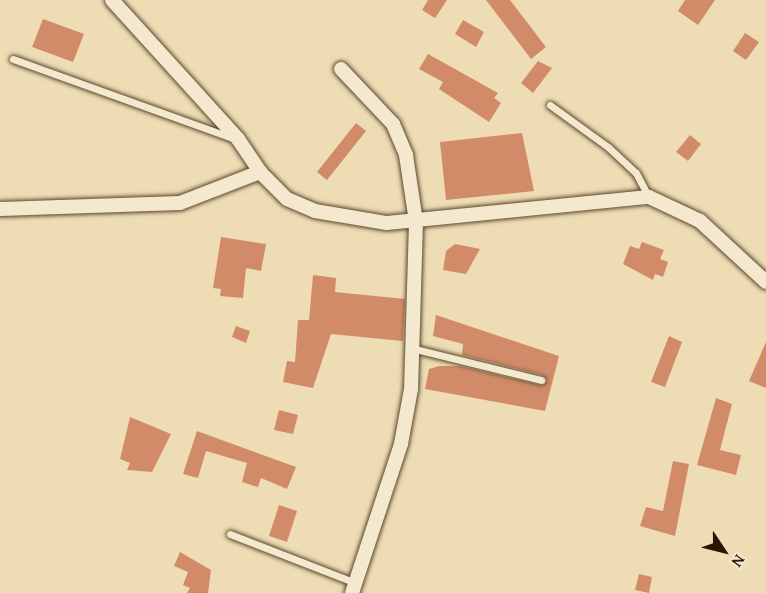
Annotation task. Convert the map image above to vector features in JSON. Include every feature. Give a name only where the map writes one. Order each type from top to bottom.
[{"type":"street","points":[[112,0],[238,139],[260,172],[287,199],[315,211],[365,221],[416,222],[649,197],[700,221],[766,282]]},
{"type":"street","points":[[341,69],[393,124],[406,155],[416,222],[415,349],[401,444],[354,588]]},
{"type":"street","points":[[0,209],[180,203],[260,172]]},
{"type":"lane","points":[[13,59],[238,139]]},
{"type":"lane","points":[[550,105],[629,166],[649,197]]},
{"type":"lane","points":[[415,349],[541,380]]},
{"type":"lane","points":[[230,534],[354,588]]},
{"type":"building","points":[[428,0],[447,0],[435,18],[422,10]]},
{"type":"building","points":[[486,0],[510,0],[546,47],[531,59]]},
{"type":"building","points":[[685,0],[715,0],[698,25],[678,11]]},
{"type":"building","points":[[43,19],[84,34],[73,62],[32,47]]},
{"type":"building","points":[[463,20],[484,32],[476,47],[455,34]]},
{"type":"building","points":[[745,33],[759,42],[746,60],[733,51]]},
{"type":"building","points":[[428,54],[498,93],[494,98],[501,103],[489,122],[439,89],[443,82],[419,69]]},
{"type":"building","points":[[538,61],[552,68],[533,93],[521,83]]},
{"type":"building","points":[[356,123],[366,131],[327,180],[317,172]]},
{"type":"building","points":[[522,133],[534,191],[446,200],[440,142]]},
{"type":"building","points":[[690,135],[701,144],[688,161],[676,152]]},
{"type":"building","points":[[221,237],[266,244],[261,271],[246,268],[243,298],[220,296],[221,289],[213,288]]},
{"type":"building","points":[[642,242],[664,250],[660,259],[668,262],[663,277],[655,274],[653,280],[623,264],[630,246],[639,249]]},
{"type":"building","points":[[455,244],[480,249],[466,274],[443,270],[446,251]]},
{"type":"building","points":[[313,275],[336,278],[335,292],[405,299],[403,341],[331,334],[313,388],[283,382],[287,361],[295,362],[298,320],[309,320]]},
{"type":"building","points":[[436,315],[559,356],[545,411],[425,389],[429,369],[439,366],[460,366],[540,385],[547,381],[542,375],[462,355],[463,344],[433,336]]},
{"type":"building","points":[[236,326],[250,331],[246,343],[232,337]]},
{"type":"building","points":[[669,336],[682,342],[665,387],[651,382]]},
{"type":"building","points":[[766,342],[766,388],[749,381]]},
{"type":"building","points":[[716,398],[732,404],[720,450],[741,455],[736,475],[697,465]]},
{"type":"building","points":[[279,410],[298,415],[293,434],[274,430]]},
{"type":"building","points":[[130,417],[171,434],[152,472],[127,470],[130,463],[120,459]]},
{"type":"building","points":[[197,431],[296,467],[287,489],[261,478],[258,487],[242,482],[247,463],[206,451],[198,478],[183,474]]},
{"type":"building","points":[[673,461],[689,464],[675,536],[640,526],[646,507],[663,511]]},
{"type":"building","points":[[279,505],[297,511],[287,542],[269,536]]},
{"type":"building","points":[[180,552],[211,570],[208,593],[187,593],[190,588],[183,585],[188,572],[174,566]]},
{"type":"building","points":[[639,574],[652,577],[649,593],[635,590]]}]
